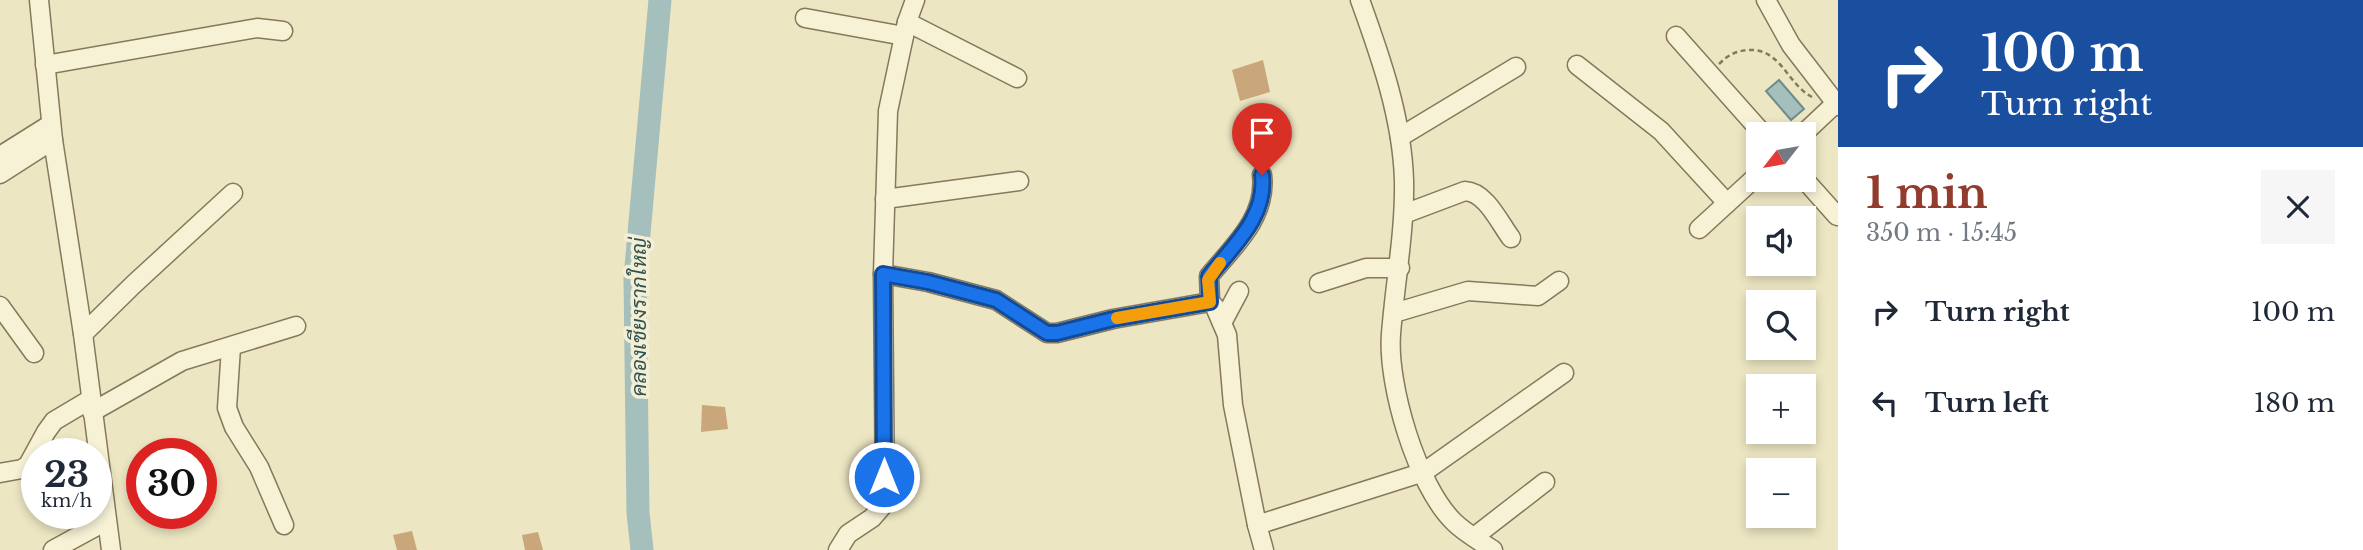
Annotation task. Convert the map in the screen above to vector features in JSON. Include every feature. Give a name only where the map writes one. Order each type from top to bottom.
[{"type":"street","points":[[39,0],[52,132],[83,334],[95,438]]},
{"type":"street","points":[[838,550],[848,534],[872,518],[885,503],[883,274],[888,111],[905,29],[915,0]]},
{"type":"street","points":[[1360,0],[1380,56],[1399,137],[1404,178],[1400,268],[1391,337],[1396,397],[1436,498],[1454,522],[1493,550]]},
{"type":"street","points":[[1766,0],[1791,45],[1837,105],[1816,123]]},
{"type":"street","points":[[805,18],[905,29],[1017,78]]},
{"type":"street","points":[[45,65],[257,29],[283,31]]},
{"type":"street","points":[[1676,36],[1753,122]]},
{"type":"street","points":[[1577,65],[1661,131],[1727,203]]},
{"type":"street","points":[[1399,137],[1516,67]]},
{"type":"street","points":[[0,156],[52,132]]},
{"type":"street","points":[[0,174],[52,132]]},
{"type":"street","points":[[1262,175],[1263,196],[1254,220],[1209,276],[1210,302],[1222,323],[1229,349],[1233,405],[1264,550]]},
{"type":"street","points":[[885,199],[1019,181]]},
{"type":"street","points":[[1699,229],[1746,186]]},
{"type":"street","points":[[1404,214],[1465,191],[1472,192],[1481,196],[1511,238]]},
{"type":"street","points":[[1816,192],[1837,216]]},
{"type":"street","points":[[83,334],[233,193]]},
{"type":"street","points":[[1319,283],[1366,268],[1400,268]]},
{"type":"street","points":[[883,274],[928,282],[996,300],[1047,333],[1210,302]]},
{"type":"street","points":[[1394,313],[1468,291],[1538,296],[1559,281]]},
{"type":"street","points":[[1222,323],[1239,291]]},
{"type":"street","points":[[0,306],[34,353]]},
{"type":"street","points":[[0,473],[22,469],[28,465],[54,421],[91,406],[182,361],[296,326]]},
{"type":"street","points":[[231,347],[226,389],[227,408],[234,427],[259,467],[284,525]]},
{"type":"street","points":[[1257,525],[1424,472],[1564,373]]},
{"type":"street","points":[[1474,537],[1545,482]]},
{"type":"street","points":[[53,550],[91,529]]},
{"type":"street","points":[[107,529],[111,550]]},
{"type":"path","points":[[1709,74],[1724,58],[1734,53],[1756,50],[1779,62],[1805,93],[1837,105]]},
{"type":"water","points":[[1779,80],[1804,109],[1791,120],[1766,91]]},
{"type":"building","points":[[1263,60],[1270,92],[1240,101],[1232,70]]},
{"type":"building","points":[[702,405],[725,407],[728,429],[701,432]]},
{"type":"building","points":[[412,531],[417,550],[397,550],[393,535]]},
{"type":"building","points":[[538,532],[543,550],[525,550],[522,535]]},
{"type":"waterway","name":"คลองเชียงรากใหญ่","points":[[642,550],[638,513],[635,278],[660,0]]},
{"type":"slow traffic","points":[[1117,318],[1210,302],[1209,276],[1220,263]]},
{"type":"route","points":[[884,477],[883,274],[928,282],[996,300],[1047,333],[1210,302],[1209,276],[1254,220],[1263,196],[1262,175]]}]
